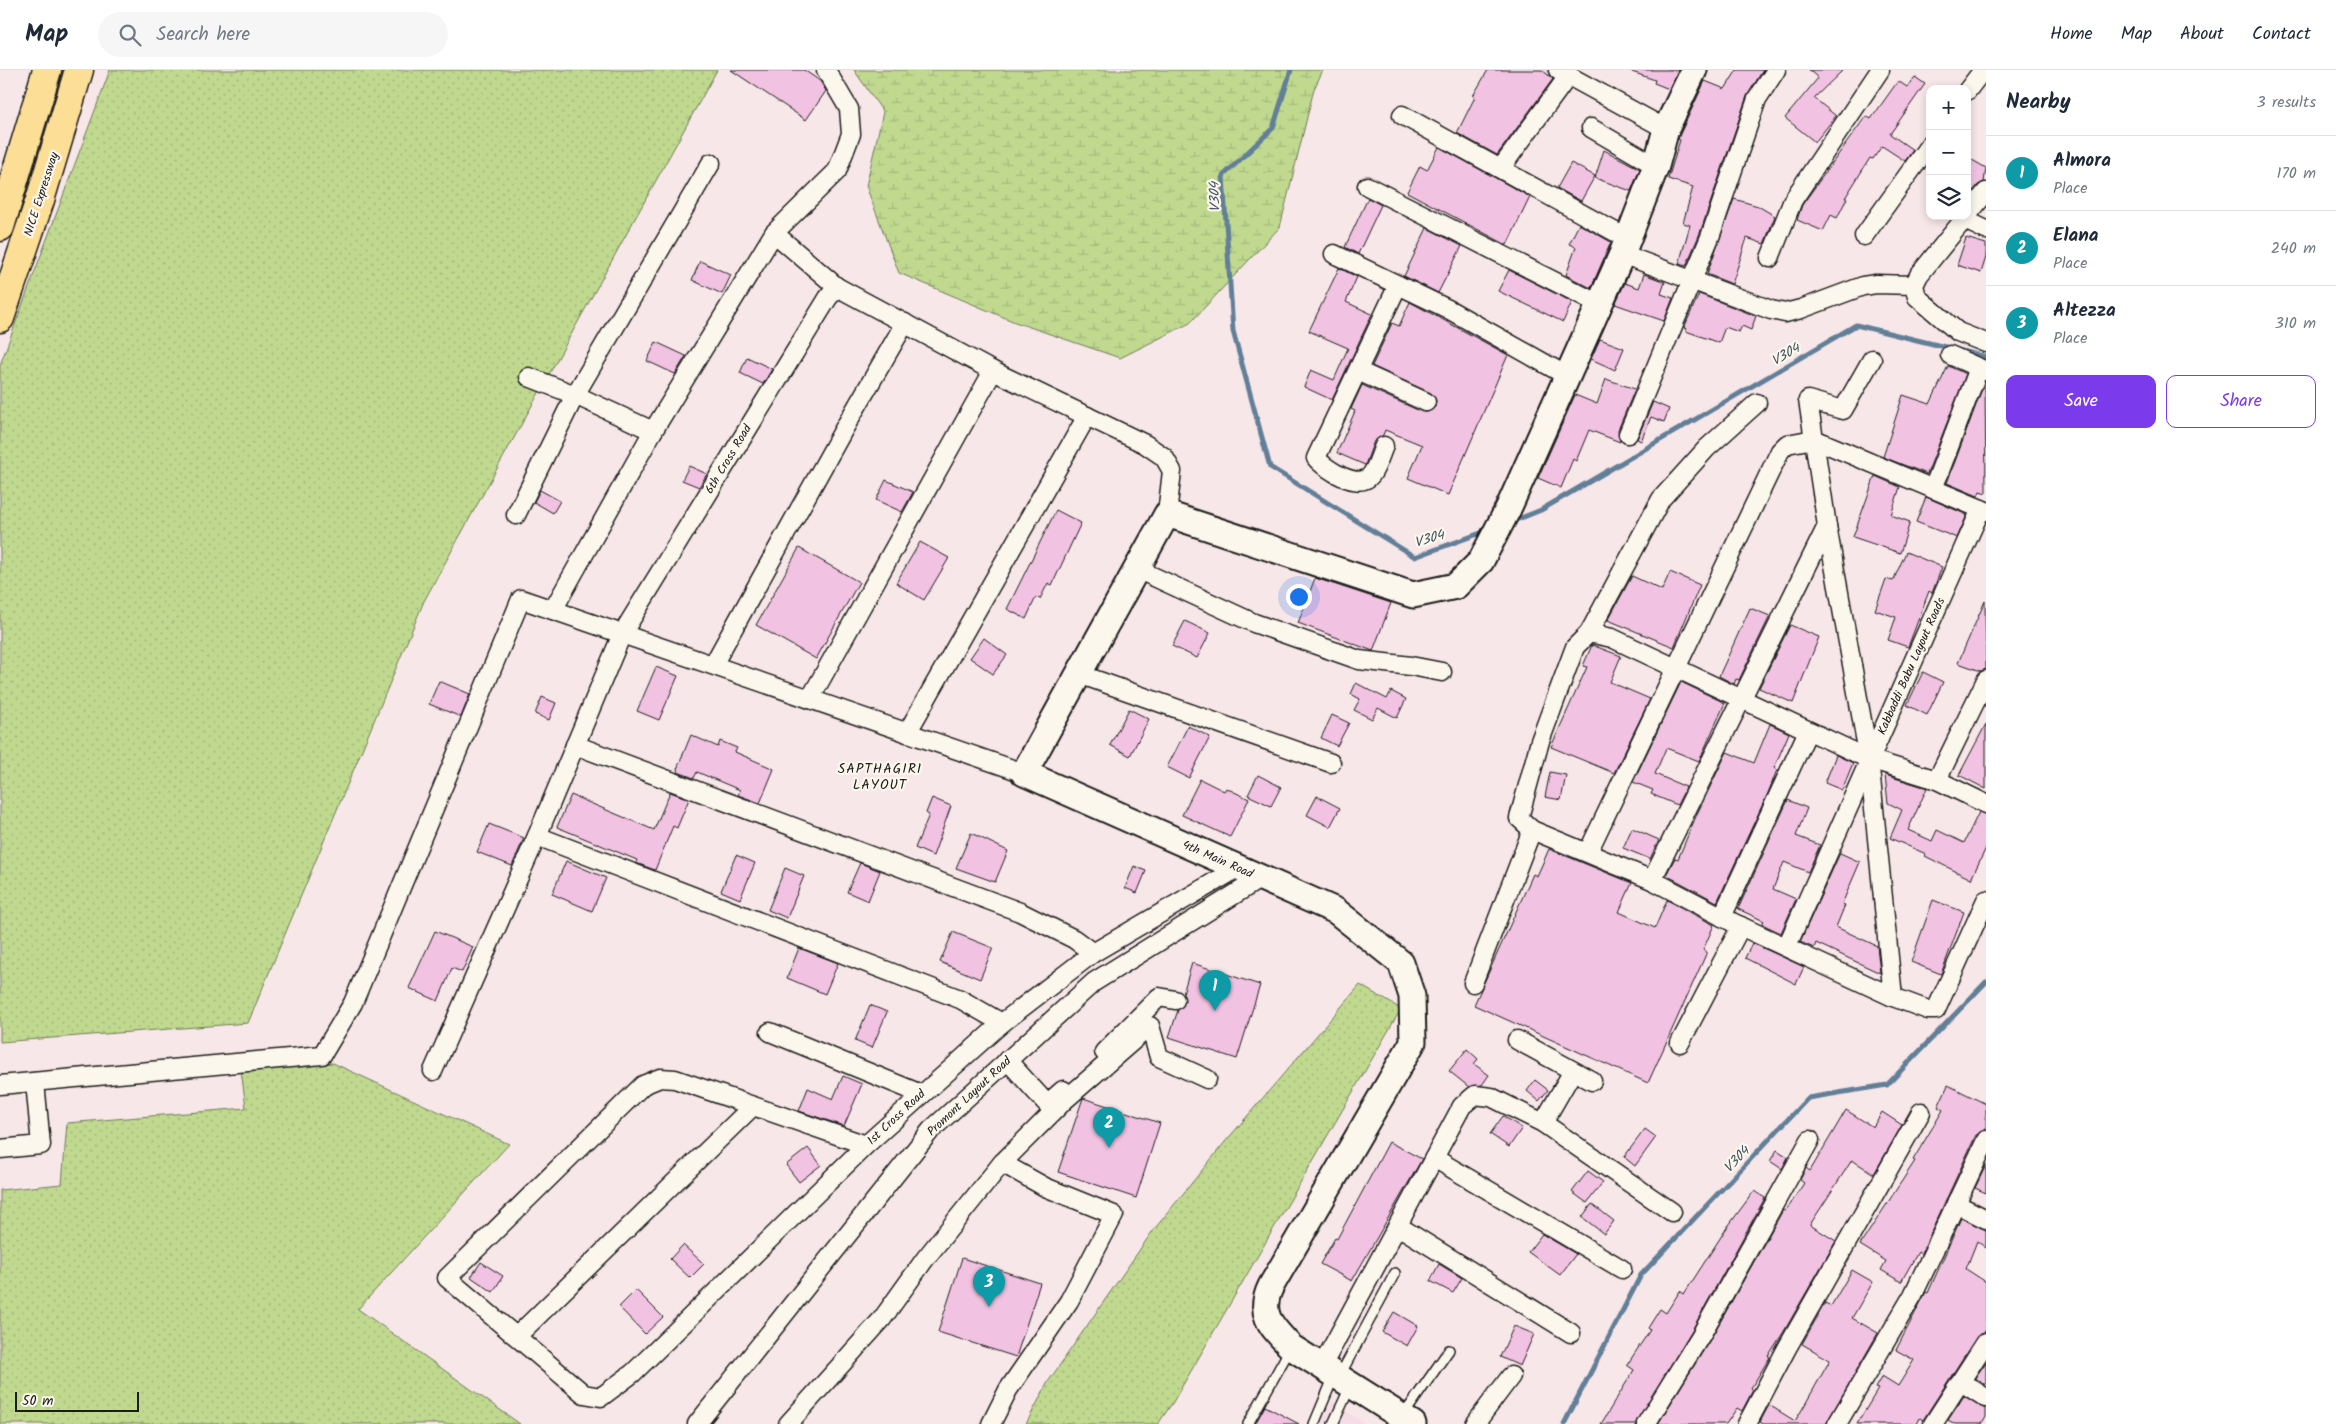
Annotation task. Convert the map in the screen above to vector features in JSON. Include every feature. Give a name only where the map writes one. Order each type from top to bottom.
[{"type":"highway","points":[[0,227],[47,70]]},
{"type":"highway","name":"NICE Expressway","points":[[0,318],[40,200],[79,70]]},
{"type":"street","points":[[553,610],[653,431],[774,233],[836,172],[851,134],[849,109],[826,70]]},
{"type":"street","points":[[1167,514],[1414,595],[1456,586],[1481,561],[1508,509],[1625,247],[1656,166],[1666,129],[1694,70]]},
{"type":"street","points":[[1628,434],[1710,237],[1757,99],[1776,70]]},
{"type":"street","points":[[1770,258],[1793,200],[1880,70]]},
{"type":"street","points":[[1971,85],[1982,70]]},
{"type":"street","points":[[1501,168],[1564,73],[1666,129]]},
{"type":"street","points":[[1402,115],[1501,168],[1625,247],[1691,281],[1771,310],[1785,312],[1863,286],[1876,284],[1914,285]]},
{"type":"street","points":[[1591,128],[1656,166]]},
{"type":"street","points":[[1864,236],[1926,150]]},
{"type":"street","points":[[516,515],[575,395],[711,164]]},
{"type":"street","points":[[1367,186],[1599,304]]},
{"type":"street","points":[[1971,212],[1986,192]]},
{"type":"street","points":[[1986,230],[1965,220],[1919,275],[1914,285],[1917,297],[1958,332],[1986,344]]},
{"type":"street","points":[[0,1085],[322,1055],[353,1003],[521,599],[1024,773],[1167,514],[1172,471],[1164,457],[1145,444],[993,371],[837,287],[774,233]]},
{"type":"street","points":[[1334,254],[1448,309],[1566,376]]},
{"type":"street","points":[[1384,446],[1370,476],[1356,482],[1324,468],[1316,458],[1398,285]]},
{"type":"street","name":"6th Cross Road","points":[[433,1070],[537,836],[622,634],[828,298],[837,287]]},
{"type":"street","points":[[713,665],[905,323]]},
{"type":"street","points":[[1933,489],[1982,369],[1950,355]]},
{"type":"street","points":[[1872,359],[1843,410],[1808,400],[1826,526],[1869,759],[1893,997]]},
{"type":"street","points":[[1358,370],[1426,402]]},
{"type":"street","points":[[810,699],[993,371]]},
{"type":"street","points":[[529,377],[575,395],[653,431]]},
{"type":"street","points":[[1757,403],[1707,448],[1660,499],[1590,633],[1575,647],[1540,741],[1519,818],[1532,830],[1652,880],[1741,926],[1893,997],[1928,1010],[1936,1010],[1986,900]]},
{"type":"street","points":[[907,733],[1087,416]]},
{"type":"street","points":[[1588,852],[1780,451],[1787,444],[1814,439]]},
{"type":"street","name":"Kabbaddi Babu Layout Roads","points":[[1787,946],[1869,759],[1984,510],[1814,439]]},
{"type":"street","points":[[1652,880],[1826,526]]},
{"type":"street","points":[[1137,569],[1254,623],[1359,660],[1442,672]]},
{"type":"street","points":[[1590,633],[1612,638],[1869,759],[1936,780],[1986,804]]},
{"type":"street","points":[[1079,674],[1331,763]]},
{"type":"street","points":[[1936,780],[1986,680]]},
{"type":"street","points":[[1722,917],[1808,731]]},
{"type":"street","points":[[575,745],[1020,912],[1074,939],[1093,952]]},
{"type":"street","name":"4th Main Road","points":[[1024,773],[1336,912],[1401,963],[1412,996],[1413,1042],[1265,1298],[1265,1310],[1269,1320],[1291,1347]]},
{"type":"street","points":[[1473,983],[1532,830]]},
{"type":"street","points":[[537,836],[960,999],[1002,1023]]},
{"type":"street","name":"1st Cross Road","points":[[517,1336],[584,1394],[601,1397],[634,1373],[866,1145],[1002,1023],[1093,952],[1238,868]]},
{"type":"street","name":"Promont Layout Road","points":[[697,1424],[931,1130],[1094,982],[1261,878]]},
{"type":"street","points":[[1680,1043],[1741,926]]},
{"type":"street","points":[[1007,1060],[1047,1104],[1087,1069],[1159,997],[1176,1000]]},
{"type":"street","points":[[788,1424],[882,1319],[948,1228],[1002,1163],[1066,1100],[1150,1026],[1159,1058],[1207,1079]]},
{"type":"street","points":[[770,1032],[921,1094]]},
{"type":"street","points":[[1517,1040],[1592,1081]]},
{"type":"street","points":[[1542,1123],[1573,1071]]},
{"type":"street","points":[[754,1106],[517,1336],[447,1278],[643,1085],[660,1078],[675,1079],[754,1106],[866,1145]]},
{"type":"street","points":[[0,1149],[41,1145],[35,1082]]},
{"type":"street","points":[[1337,1375],[1398,1226],[1462,1106],[1475,1095],[1491,1097],[1542,1123],[1672,1212]]},
{"type":"street","points":[[1747,1424],[1787,1348],[1922,1112]]},
{"type":"street","points":[[1646,1424],[1701,1335],[1810,1140]]},
{"type":"street","points":[[1837,1424],[1913,1295],[1986,1140]]},
{"type":"street","points":[[1434,1158],[1622,1269]]},
{"type":"street","points":[[990,1424],[1008,1390],[1069,1301],[1114,1215],[1045,1187],[1002,1163]]},
{"type":"street","points":[[1956,1204],[1986,1219]]},
{"type":"street","points":[[1398,1226],[1571,1333]]},
{"type":"street","points":[[1933,1424],[1986,1342]]},
{"type":"street","points":[[1291,1347],[1408,1421]]},
{"type":"street","points":[[1475,1424],[1511,1376]]},
{"type":"street","points":[[1961,1382],[1986,1398]]},
{"type":"lane","points":[[1314,1424],[1337,1375],[1395,1273]]},
{"type":"lane","points":[[1248,1424],[1291,1347]]},
{"type":"lane","points":[[1408,1421],[1449,1350]]},
{"type":"lane","points":[[1333,1424],[1337,1375]]},
{"type":"shaded area","points":[[1332,1401],[1365,1424],[1322,1424]]},
{"type":"green space","points":[[110,70],[717,70],[424,601],[248,1023],[0,1042],[0,365]]},
{"type":"green space","points":[[854,70],[1323,70],[1314,89],[1280,227],[1190,323],[1120,358],[1015,322],[899,273],[866,186],[883,112]]},
{"type":"green space","points":[[1360,985],[1401,1009],[1173,1402],[1158,1424],[1026,1424],[1048,1382],[1152,1232],[1225,1142]]},
{"type":"green space","points":[[333,1063],[509,1144],[358,1309],[520,1424],[0,1424],[0,1190],[62,1184],[67,1123],[246,1108],[241,1070]]},
{"type":"building","points":[[731,70],[804,70],[820,81],[826,91],[806,120]]},
{"type":"building","points":[[1488,70],[1542,70],[1553,79],[1497,155],[1457,133],[1475,97],[1473,96]]},
{"type":"building","points":[[1632,70],[1678,70],[1669,89],[1654,83],[1655,80],[1632,72]]},
{"type":"building","points":[[1737,70],[1763,70],[1747,96],[1700,233],[1686,266],[1679,264],[1690,225],[1683,223],[1693,187],[1668,179],[1680,140],[1678,139],[1705,81],[1725,89]]},
{"type":"building","points":[[1809,70],[1843,70],[1814,98],[1836,116],[1815,142],[1785,118],[1818,78]]},
{"type":"building","points":[[1915,77],[1925,84],[1890,134],[1913,150],[1905,161],[1882,146],[1873,159],[1870,158],[1845,198],[1847,198],[1837,218],[1831,215],[1823,231],[1797,220],[1802,205],[1866,116],[1871,119],[1898,81],[1907,87]]},
{"type":"building","points":[[1439,147],[1530,197],[1507,245],[1407,192],[1420,166],[1427,170]]},
{"type":"building","points":[[1604,150],[1640,169],[1631,191],[1595,178]]},
{"type":"building","points":[[1971,159],[1986,168],[1984,182],[1978,185],[1971,193]]},
{"type":"building","points":[[1571,163],[1595,176],[1581,201],[1557,188]]},
{"type":"building","points":[[1368,198],[1381,205],[1358,254],[1345,247]]},
{"type":"building","points":[[1734,199],[1758,206],[1775,216],[1764,244],[1747,238],[1732,284],[1707,274]]},
{"type":"building","points":[[1579,224],[1611,242],[1591,288],[1566,275],[1576,247],[1569,244]]},
{"type":"building","points":[[1427,228],[1462,246],[1438,293],[1404,276]]},
{"type":"building","points":[[1966,238],[1986,244],[1986,257],[1981,273],[1957,265]]},
{"type":"building","points":[[700,261],[731,275],[722,294],[692,280]]},
{"type":"building","points":[[1339,268],[1357,277],[1346,302],[1372,314],[1332,400],[1304,387],[1311,370],[1334,380],[1348,348],[1309,331]]},
{"type":"building","points":[[1509,270],[1572,302],[1563,322],[1498,291]]},
{"type":"building","points":[[1644,274],[1665,282],[1661,294],[1673,298],[1664,321],[1615,304],[1625,283],[1639,288]]},
{"type":"building","points":[[1699,294],[1756,316],[1751,330],[1742,326],[1739,332],[1725,327],[1719,343],[1686,331],[1687,329],[1684,328]]},
{"type":"building","points":[[1410,302],[1508,355],[1448,495],[1408,478],[1422,445],[1385,430],[1383,435],[1374,441],[1365,465],[1337,453],[1355,411],[1351,409],[1362,385],[1422,412],[1428,412],[1435,407],[1436,400],[1431,393],[1372,366],[1392,323],[1399,326]]},
{"type":"building","points":[[1600,339],[1624,348],[1615,370],[1591,359]]},
{"type":"building","points":[[656,342],[686,356],[675,374],[647,361]]},
{"type":"building","points":[[747,357],[772,369],[763,384],[740,373]]},
{"type":"building","points":[[1948,366],[1966,374],[1927,474],[1883,457],[1903,395],[1930,404]]},
{"type":"building","points":[[1606,379],[1635,389],[1618,430],[1620,442],[1589,430],[1576,461],[1573,459],[1561,488],[1538,478],[1575,395],[1597,404]]},
{"type":"building","points":[[1985,381],[1986,493],[1980,491],[1978,496],[1947,483]]},
{"type":"building","points":[[1653,402],[1669,409],[1664,422],[1651,417],[1641,441],[1637,439]]},
{"type":"building","points":[[689,466],[707,474],[699,487],[682,480]]},
{"type":"building","points":[[1875,476],[1900,487],[1891,515],[1910,522],[1900,553],[1853,537]]},
{"type":"building","points":[[886,480],[913,492],[902,512],[876,500]]},
{"type":"building","points":[[540,490],[560,501],[553,513],[534,502]]},
{"type":"building","points":[[1926,497],[1967,515],[1957,538],[1916,522]]},
{"type":"building","points":[[1056,510],[1081,523],[1052,585],[1048,583],[1040,599],[1036,597],[1026,619],[1007,609]]},
{"type":"building","points":[[920,542],[949,558],[924,600],[896,583]]},
{"type":"building","points":[[799,548],[859,582],[816,659],[756,625]]},
{"type":"building","points":[[1906,552],[1942,567],[1932,593],[1929,591],[1908,647],[1888,640],[1896,617],[1875,610],[1886,579],[1893,581]]},
{"type":"building","points":[[1670,572],[1700,585],[1674,647],[1608,620],[1632,576],[1662,590]]},
{"type":"building","points":[[1315,578],[1391,603],[1373,651],[1298,623]]},
{"type":"building","points":[[1985,601],[1986,669],[1981,671],[1958,663]]},
{"type":"building","points":[[1750,608],[1770,616],[1739,680],[1736,679],[1734,684],[1719,676]]},
{"type":"building","points":[[1185,621],[1210,633],[1197,658],[1172,646]]},
{"type":"building","points":[[1790,625],[1819,637],[1793,703],[1759,688]]},
{"type":"building","points":[[984,638],[1007,655],[993,674],[970,658]]},
{"type":"building","points":[[1592,645],[1621,656],[1610,682],[1650,699],[1614,773],[1551,747],[1587,667],[1583,666]]},
{"type":"building","points":[[656,667],[678,676],[659,720],[637,711]]},
{"type":"building","points":[[1923,672],[1943,682],[1927,715],[1907,705]]},
{"type":"building","points":[[439,681],[470,694],[461,717],[429,704]]},
{"type":"building","points":[[1681,682],[1725,703],[1699,761],[1666,748],[1655,774],[1686,787],[1677,805],[1651,794],[1653,790],[1633,782]]},
{"type":"building","points":[[1356,683],[1387,699],[1391,691],[1406,699],[1397,718],[1378,708],[1372,719],[1354,710],[1360,699],[1351,694]]},
{"type":"building","points":[[542,697],[556,703],[549,720],[535,714]]},
{"type":"building","points":[[1129,709],[1149,719],[1130,756],[1110,745]]},
{"type":"building","points":[[1332,715],[1349,723],[1337,746],[1321,738]]},
{"type":"building","points":[[1770,724],[1789,733],[1774,768],[1777,770],[1768,793],[1717,902],[1666,875],[1675,858],[1678,859],[1727,752],[1754,763]]},
{"type":"building","points":[[1986,724],[1986,789],[1959,775]]},
{"type":"building","points":[[1188,726],[1210,737],[1189,778],[1167,767]]},
{"type":"building","points":[[691,735],[718,747],[720,741],[737,748],[735,752],[774,769],[760,803],[738,795],[740,790],[697,772],[694,778],[678,772],[677,769]]},
{"type":"building","points":[[1836,755],[1853,763],[1842,790],[1825,783]]},
{"type":"building","points":[[1550,772],[1566,775],[1561,800],[1545,797]]},
{"type":"building","points":[[1258,775],[1281,787],[1271,806],[1248,795]]},
{"type":"building","points":[[1885,775],[1927,788],[1908,830],[1932,841],[1937,830],[1964,843],[1979,812],[1986,815],[1986,848],[1971,879],[1925,856],[1926,854],[1890,838],[1902,810],[1888,803]]},
{"type":"building","points":[[1200,779],[1224,791],[1226,788],[1249,799],[1230,837],[1182,815]]},
{"type":"building","points":[[670,792],[689,799],[677,828],[673,826],[655,870],[636,863],[637,860],[557,827],[571,795],[654,830]]},
{"type":"building","points":[[1317,796],[1340,808],[1330,827],[1307,815]]},
{"type":"building","points":[[932,798],[951,806],[933,856],[915,848],[929,815],[926,813]]},
{"type":"building","points":[[1788,800],[1807,808],[1796,836],[1820,845],[1808,872],[1784,862],[1773,889],[1796,899],[1781,933],[1762,924],[1764,921],[1738,909]]},
{"type":"building","points":[[489,824],[524,838],[512,866],[477,852]]},
{"type":"building","points":[[1632,828],[1659,840],[1650,859],[1623,848]]},
{"type":"building","points":[[971,833],[1008,851],[995,882],[956,868]]},
{"type":"building","points":[[1549,849],[1632,883],[1619,912],[1655,928],[1667,900],[1714,925],[1703,950],[1707,952],[1648,1083],[1474,1005],[1533,874],[1537,876]]},
{"type":"building","points":[[1840,853],[1860,862],[1842,904],[1845,905],[1836,927],[1877,946],[1880,973],[1816,943],[1814,948],[1800,942]]},
{"type":"building","points":[[736,855],[755,863],[740,899],[721,891]]},
{"type":"building","points":[[566,861],[606,878],[592,911],[552,894]]},
{"type":"building","points":[[860,863],[880,871],[868,901],[847,892]]},
{"type":"building","points":[[1134,866],[1146,871],[1137,893],[1125,888]]},
{"type":"building","points":[[785,868],[804,876],[787,918],[768,910]]},
{"type":"building","points":[[1933,900],[1964,912],[1941,974],[1911,962]]},
{"type":"building","points":[[435,931],[473,947],[462,972],[452,968],[438,1001],[409,988]]},
{"type":"building","points":[[953,932],[993,948],[980,979],[940,962]]},
{"type":"building","points":[[1752,943],[1804,967],[1796,984],[1745,958]]},
{"type":"building","points":[[799,948],[838,963],[825,994],[787,978]]},
{"type":"building","points":[[1192,963],[1260,985],[1237,1059],[1169,1037],[1178,1010],[1185,1002],[1183,993]]},
{"type":"building","points":[[870,1005],[887,1012],[872,1048],[855,1041]]},
{"type":"building","points":[[1467,1049],[1478,1059],[1474,1064],[1489,1075],[1482,1085],[1469,1087],[1449,1071]]},
{"type":"building","points":[[843,1076],[862,1084],[844,1126],[799,1111],[808,1088],[833,1099]]},
{"type":"building","points":[[1535,1080],[1548,1090],[1539,1101],[1527,1091]]},
{"type":"building","points":[[1948,1085],[1986,1104],[1986,1130],[1976,1135],[1921,1254],[1918,1252],[1901,1282],[1881,1270],[1886,1261],[1860,1245],[1915,1161],[1913,1160],[1943,1110],[1938,1107]]},
{"type":"building","points":[[1083,1098],[1160,1123],[1136,1198],[1058,1172]]},
{"type":"building","points":[[1846,1110],[1873,1127],[1882,1112],[1902,1125],[1874,1174],[1852,1160],[1810,1225],[1836,1241],[1768,1356],[1770,1357],[1751,1388],[1753,1390],[1742,1411],[1737,1408],[1726,1424],[1658,1424],[1710,1340],[1783,1210],[1785,1211],[1790,1205],[1804,1183],[1800,1180],[1806,1168],[1810,1171]]},
{"type":"building","points":[[1503,1116],[1522,1128],[1509,1147],[1490,1134]]},
{"type":"building","points":[[1645,1129],[1656,1137],[1635,1166],[1624,1157]]},
{"type":"building","points":[[1389,1142],[1422,1159],[1352,1281],[1320,1264],[1335,1238],[1337,1239]]},
{"type":"building","points":[[808,1148],[821,1165],[799,1182],[786,1165]]},
{"type":"building","points":[[1777,1150],[1788,1157],[1782,1169],[1770,1161]]},
{"type":"building","points":[[1986,1165],[1986,1193],[1975,1188]]},
{"type":"building","points":[[1588,1171],[1603,1182],[1587,1203],[1572,1192]]},
{"type":"building","points":[[1754,1191],[1765,1198],[1692,1330],[1635,1424],[1601,1424],[1634,1370],[1627,1365],[1650,1330],[1648,1328],[1660,1309],[1666,1313],[1680,1291],[1684,1294],[1726,1229]]},
{"type":"building","points":[[1592,1204],[1614,1221],[1604,1234],[1582,1217]]},
{"type":"building","points":[[1961,1218],[1986,1230],[1986,1248],[1977,1241],[1966,1269],[1986,1282],[1986,1331],[1977,1336],[1923,1420],[1920,1418],[1917,1424],[1857,1424],[1878,1389],[1875,1388],[1882,1376],[1898,1386],[1914,1360],[1896,1350],[1926,1292],[1928,1293]]},
{"type":"building","points":[[1542,1234],[1576,1254],[1560,1275],[1528,1252]]},
{"type":"building","points":[[683,1245],[704,1264],[690,1278],[670,1259]]},
{"type":"building","points":[[962,1258],[1040,1283],[1016,1357],[938,1332]]},
{"type":"building","points":[[481,1262],[503,1276],[493,1292],[471,1277]]},
{"type":"building","points":[[1439,1264],[1462,1278],[1453,1293],[1430,1281]]},
{"type":"building","points":[[1852,1270],[1873,1282],[1852,1318],[1878,1333],[1826,1424],[1763,1424],[1760,1422],[1769,1405],[1795,1421],[1803,1408],[1830,1360],[1802,1344],[1825,1303],[1831,1306]]},
{"type":"building","points":[[636,1290],[663,1317],[645,1334],[619,1307]]},
{"type":"building","points":[[1394,1312],[1418,1326],[1407,1346],[1382,1332]]},
{"type":"building","points":[[1514,1326],[1534,1334],[1520,1366],[1500,1357]]},
{"type":"building","points":[[1986,1362],[1986,1385],[1975,1378]]},
{"type":"building","points":[[1964,1396],[1986,1409],[1986,1417],[1982,1424],[1955,1424],[1948,1420]]},
{"type":"building","points":[[1265,1406],[1299,1424],[1255,1424]]},
{"type":"waterway","name":"V304","points":[[1291,70],[1273,128],[1223,176],[1233,331],[1270,467],[1415,557],[1486,531]]},
{"type":"waterway","name":"V304","points":[[1511,522],[1541,510],[1856,325],[1986,357]]},
{"type":"waterway","name":"V304","points":[[1564,1424],[1641,1275],[1808,1098],[1887,1085],[1986,982]]},
{"type":"place","name":"Almora","points":[[1215,1011]]},
{"type":"place","name":"Elana","points":[[1109,1148]]},
{"type":"place","name":"Altezza","points":[[989,1307]]},
{"type":"district","name":"SAPTHAGIRI LAYOUT","points":[[880,776]]}]
